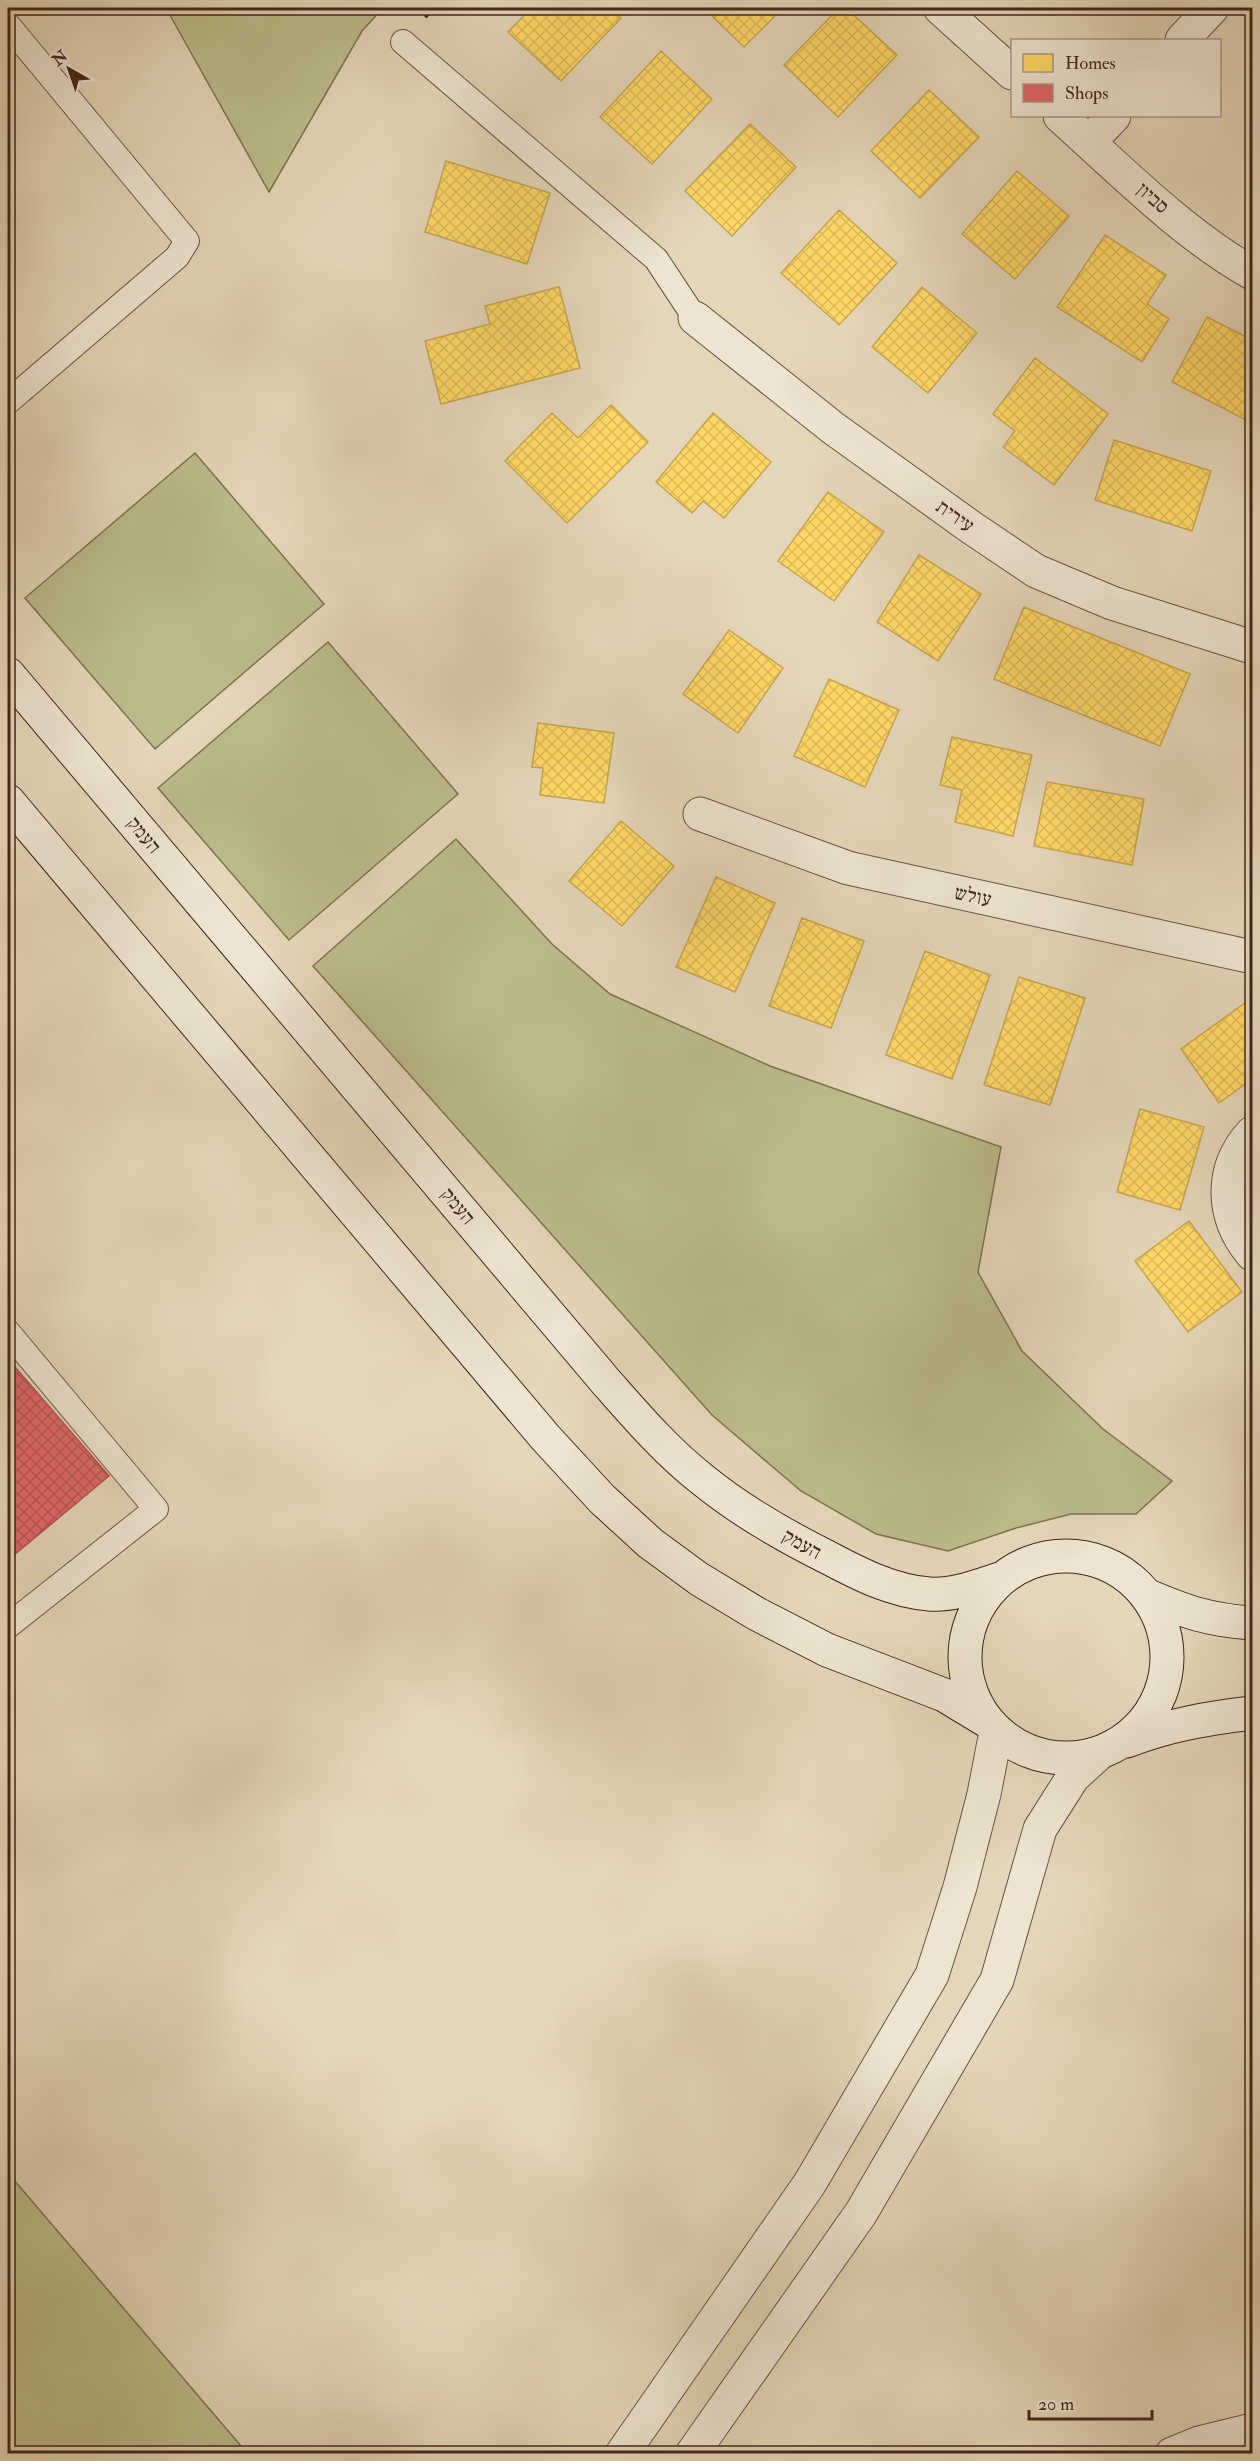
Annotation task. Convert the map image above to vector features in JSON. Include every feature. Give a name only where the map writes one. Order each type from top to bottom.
[{"type":"main road","points":[[940,8],[1011,72]]},
{"type":"main road","points":[[1183,39],[1212,8]]},
{"type":"main road","name":"סביון","points":[[1061,117],[1163,208],[1234,263],[1252,273]]},
{"type":"main road","points":[[1089,142],[1113,117]]},
{"type":"main road","name":"עירית","points":[[695,318],[841,434],[1036,571],[1112,603],[1252,647]]},
{"type":"main road","name":"העמק","points":[[8,674],[607,1383],[659,1441],[702,1480],[745,1511],[797,1542],[860,1575],[895,1587],[930,1594],[964,1590],[1000,1579]]},
{"type":"main road","points":[[8,801],[545,1437],[602,1499],[658,1549],[699,1580],[757,1614],[827,1650],[944,1695],[1025,1752],[1060,1760],[1105,1751],[1158,1729],[1195,1720],[1252,1713]]},
{"type":"main road","name":"עולש","points":[[700,814],[848,868],[1252,957]]},
{"type":"main road","points":[[1252,1133],[1241,1146],[1229,1174],[1229,1211],[1240,1239],[1252,1254]]},
{"type":"main road","points":[[622,2454],[810,2183],[932,1975],[984,1794],[991,1727],[974,1703],[964,1670],[965,1640],[977,1606],[1000,1579],[1031,1561],[1066,1555],[1112,1566],[1140,1587],[1160,1617],[1168,1652],[1164,1687],[1152,1712],[1128,1739],[1105,1751],[1073,1778],[1040,1829],[997,1980],[861,2214],[692,2454]]},
{"type":"main road","points":[[1146,1595],[1187,1612],[1218,1621],[1252,1623]]},
{"type":"main road","points":[[1172,2454],[1199,2443],[1252,2430]]},
{"type":"lane","points":[[8,25],[187,241],[177,257],[8,402]]},
{"type":"lane","points":[[402,42],[656,259],[695,318]]},
{"type":"lane","points":[[8,1332],[156,1509],[8,1626]]},
{"type":"green space","points":[[166,8],[383,8],[362,31],[269,192]]},
{"type":"green space","points":[[195,453],[324,604],[155,749],[25,598]]},
{"type":"green space","points":[[328,642],[458,794],[289,940],[158,788]]},
{"type":"green space","points":[[456,839],[552,944],[610,994],[770,1066],[1001,1147],[978,1272],[1022,1351],[1103,1429],[1172,1481],[1136,1514],[1071,1514],[1016,1528],[948,1551],[876,1534],[801,1491],[712,1415],[313,966]]},
{"type":"green space","points":[[8,2173],[247,2453],[8,2453]]},
{"type":"building: Homes","points":[[531,8],[610,8],[621,18],[561,81],[508,32]]},
{"type":"building: Homes","points":[[704,8],[783,8],[744,47]]},
{"type":"building: Homes","points":[[839,8],[846,8],[897,55],[838,117],[784,65]]},
{"type":"building: Homes","points":[[661,51],[712,99],[652,164],[600,117]]},
{"type":"building: Homes","points":[[929,90],[979,137],[920,198],[871,151]]},
{"type":"building: Homes","points":[[750,124],[796,167],[732,236],[685,191]]},
{"type":"building: Homes","points":[[446,161],[550,193],[527,264],[425,232]]},
{"type":"building: Homes","points":[[1017,171],[1069,216],[1015,279],[962,234]]},
{"type":"building: Homes","points":[[839,210],[897,263],[839,325],[781,273]]},
{"type":"building: Homes","points":[[1105,235],[1166,275],[1147,304],[1169,319],[1142,362],[1057,307]]},
{"type":"building: Homes","points":[[559,287],[580,368],[441,404],[425,341],[490,324],[485,306]]},
{"type":"building: Homes","points":[[922,287],[977,333],[928,393],[872,347]]},
{"type":"building: Homes","points":[[1207,317],[1252,340],[1252,423],[1172,382]]},
{"type":"building: Homes","points":[[1035,358],[1108,414],[1054,485],[1003,447],[1015,431],[993,414]]},
{"type":"building: Homes","points":[[611,405],[648,442],[567,523],[505,461],[552,413],[578,438]]},
{"type":"building: Homes","points":[[713,413],[771,462],[724,518],[703,501],[692,513],[656,482]]},
{"type":"building: Homes","points":[[1114,440],[1211,471],[1192,531],[1095,500]]},
{"type":"building: Homes","points":[[828,492],[884,532],[834,601],[778,561]]},
{"type":"building: Homes","points":[[919,555],[981,594],[938,661],[877,622]]},
{"type":"building: Homes","points":[[1024,607],[1190,674],[1160,746],[994,679]]},
{"type":"building: Homes","points":[[729,630],[783,668],[738,733],[683,694]]},
{"type":"building: Homes","points":[[829,679],[899,710],[865,787],[794,756]]},
{"type":"building: Homes","points":[[538,723],[614,733],[604,803],[540,795],[543,768],[532,767]]},
{"type":"building: Homes","points":[[952,737],[1032,755],[1013,836],[955,822],[962,790],[940,785]]},
{"type":"building: Homes","points":[[1047,782],[1144,799],[1132,865],[1034,846]]},
{"type":"building: Homes","points":[[621,821],[674,866],[622,926],[569,881]]},
{"type":"building: Homes","points":[[1252,847],[1252,883],[1247,883]]},
{"type":"building: Homes","points":[[716,877],[775,903],[735,992],[676,967]]},
{"type":"building: Homes","points":[[802,918],[864,941],[831,1028],[769,1006]]},
{"type":"building: Homes","points":[[925,951],[990,975],[952,1079],[886,1055]]},
{"type":"building: Homes","points":[[1019,977],[1085,998],[1050,1105],[984,1085]]},
{"type":"building: Homes","points":[[1249,1000],[1252,1005],[1252,1079],[1219,1103],[1181,1049]]},
{"type":"building: Homes","points":[[1140,1109],[1204,1127],[1180,1210],[1117,1192]]},
{"type":"building: Homes","points":[[1189,1221],[1242,1292],[1188,1332],[1135,1261]]},
{"type":"building: Shops","points":[[8,1359],[109,1476],[8,1560]]}]
